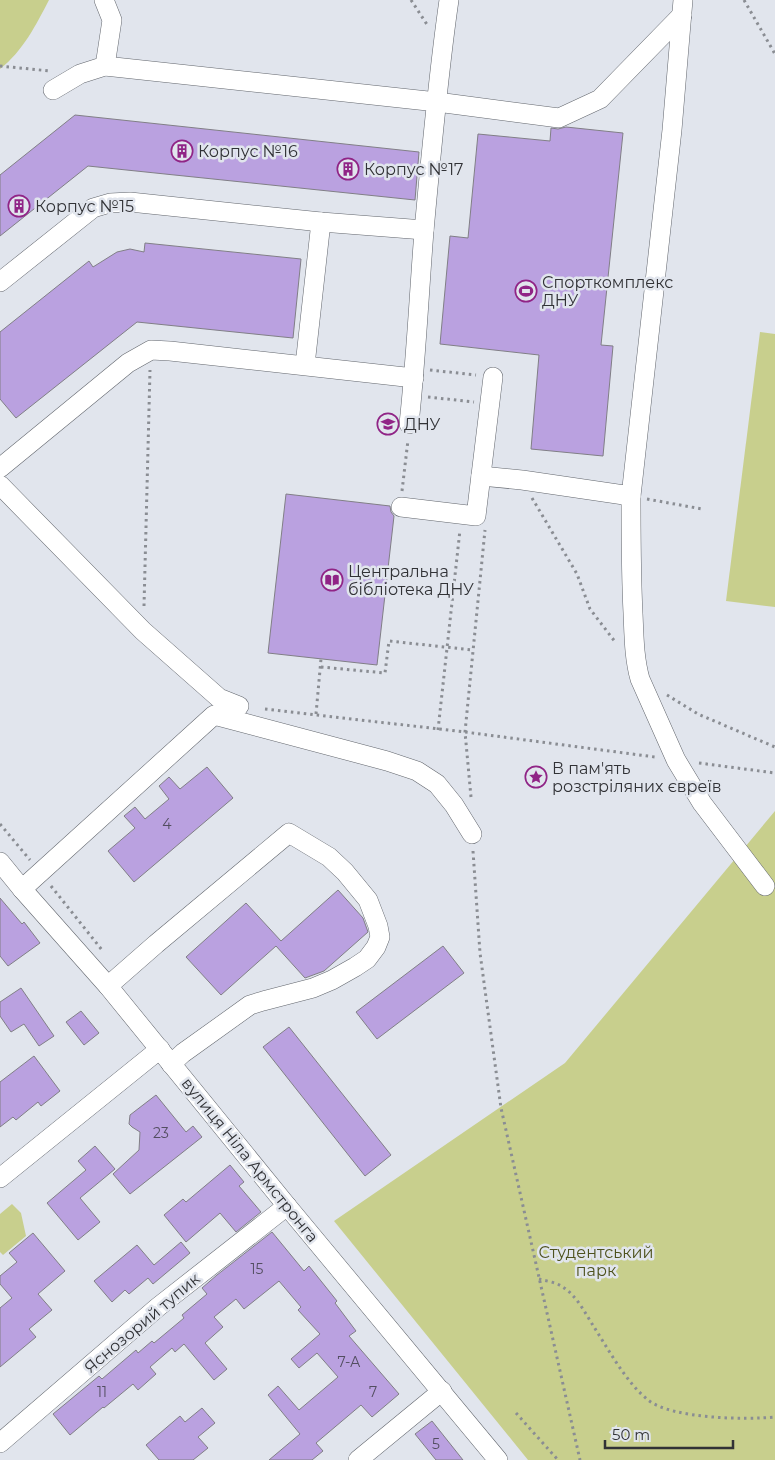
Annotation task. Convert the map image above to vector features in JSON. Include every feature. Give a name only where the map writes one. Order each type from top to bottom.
[{"type":"street","points":[[104,0],[112,20],[105,66]]},
{"type":"street","points":[[409,424],[414,381],[424,230],[442,48],[449,0]]},
{"type":"street","points":[[53,90],[80,74],[105,66],[437,102],[559,118],[600,99],[682,8]]},
{"type":"street","points":[[682,8],[672,130],[631,496],[630,561],[637,667],[640,679],[676,760],[702,803],[765,886]]},
{"type":"street","points":[[0,282],[93,208],[110,203],[130,202],[321,222],[424,230]]},
{"type":"street","points":[[305,365],[321,222]]},
{"type":"street","points":[[0,468],[128,363],[151,350],[305,365],[414,381]]},
{"type":"street","points":[[401,508],[469,515],[481,476],[493,377]]},
{"type":"street","points":[[481,476],[631,496]]},
{"type":"street","points":[[0,485],[143,631],[219,698],[239,706]]},
{"type":"street","points":[[22,889],[214,716],[387,761],[417,771],[437,784],[454,805],[472,834]]},
{"type":"street","points":[[0,1178],[165,1057],[250,1005],[313,988],[355,967],[376,948],[380,937],[378,926],[368,900],[345,872],[329,857],[289,833],[163,937],[108,986]]},
{"type":"street","name":"вулиця Ніла Армстронга","points":[[0,862],[108,986],[286,1206],[498,1460]]},
{"type":"street","name":"Яснозорий тупик","points":[[0,1442],[158,1308],[286,1206]]},
{"type":"street","points":[[358,1460],[442,1391]]},
{"type":"path","points":[[744,0],[775,54]]},
{"type":"path","points":[[0,66],[80,74]]},
{"type":"path","points":[[143,631],[151,350]]},
{"type":"path","points":[[414,381],[493,377]]},
{"type":"path","points":[[414,381],[490,404]]},
{"type":"path","points":[[403,483],[409,424]]},
{"type":"path","points":[[522,480],[577,574],[590,609],[619,646]]},
{"type":"path","points":[[631,496],[702,509]]},
{"type":"path","points":[[438,730],[447,648],[469,515],[486,520],[465,732],[471,798]]},
{"type":"path","points":[[321,667],[385,673],[389,641],[473,650]]},
{"type":"path","points":[[316,714],[321,659]]},
{"type":"path","points":[[665,694],[698,714],[775,747]]},
{"type":"path","points":[[239,706],[465,732],[775,773]]},
{"type":"path","points":[[472,834],[480,953],[501,1108],[580,1460]]},
{"type":"path","points":[[539,1279],[560,1285],[575,1298],[626,1376],[649,1401],[664,1409],[701,1416],[741,1418],[775,1416]]},
{"type":"path","points":[[516,1413],[558,1460]]},
{"type":"green space","points":[[0,0],[49,0],[22,46],[0,69]]},
{"type":"green space","points":[[760,332],[775,334],[775,607],[726,601]]},
{"type":"green space","name":"Студентський парк","points":[[775,811],[775,1460],[528,1460],[334,1221],[565,1063]]},
{"type":"green space","points":[[12,1204],[21,1213],[26,1236],[3,1255],[0,1252],[0,1214]]},
{"type":"building","points":[[75,115],[419,152],[415,200],[88,166],[0,236],[0,175]]},
{"type":"building","name":"Спорткомплекс ДНУ","points":[[566,127],[623,133],[601,345],[613,346],[603,456],[531,449],[539,355],[440,344],[450,236],[468,238],[478,134],[550,141],[551,128]]},
{"type":"building","points":[[145,243],[301,259],[293,338],[137,322],[16,418],[0,399],[0,332],[89,261],[93,267],[117,252],[130,249],[144,252]]},
{"type":"building","name":"Центральна бібліотека ДНУ","points":[[286,494],[390,506],[394,516],[377,665],[268,653]]},
{"type":"building","points":[[207,767],[233,798],[134,882],[108,851],[135,828],[124,816],[135,807],[145,819],[169,799],[159,786],[169,777],[180,789]]},
{"type":"building","points":[[338,890],[363,918],[368,932],[324,971],[305,978],[276,946],[221,995],[186,957],[246,903],[281,941]]},
{"type":"building","points":[[0,898],[22,924],[24,922],[40,943],[8,966],[0,956]]},
{"type":"building","points":[[443,946],[464,973],[377,1039],[356,1012]]},
{"type":"building","points":[[21,988],[54,1036],[39,1046],[24,1024],[11,1032],[0,1016],[0,1002]]},
{"type":"building","points":[[81,1011],[99,1033],[84,1045],[66,1022]]},
{"type":"building","points":[[289,1027],[391,1155],[365,1176],[263,1047]]},
{"type":"building","points":[[34,1056],[60,1091],[41,1106],[38,1102],[16,1120],[13,1117],[0,1127],[0,1082]]},
{"type":"building","points":[[156,1095],[186,1132],[193,1126],[202,1137],[130,1194],[113,1174],[139,1150],[140,1132],[129,1124],[130,1115]]},
{"type":"building","points":[[95,1146],[115,1169],[80,1198],[100,1222],[78,1240],[47,1203],[86,1170],[78,1161]]},
{"type":"building","points":[[230,1165],[244,1182],[239,1186],[261,1212],[236,1232],[220,1213],[186,1242],[164,1215],[183,1199],[186,1202]]},
{"type":"building","points":[[272,1232],[304,1271],[309,1266],[337,1301],[335,1303],[356,1331],[349,1336],[399,1394],[372,1417],[361,1405],[316,1443],[323,1451],[312,1460],[269,1460],[300,1434],[268,1395],[278,1386],[299,1410],[338,1377],[317,1353],[299,1368],[291,1359],[320,1334],[298,1310],[301,1307],[279,1281],[244,1309],[236,1299],[214,1317],[223,1327],[205,1343],[227,1369],[214,1380],[184,1344],[175,1352],[172,1348],[150,1367],[156,1374],[138,1390],[133,1384],[70,1435],[53,1414],[99,1376],[102,1379],[136,1350],[138,1353],[152,1341],[154,1343],[184,1318],[182,1315],[207,1294],[202,1288]]},
{"type":"building","points":[[33,1233],[65,1271],[38,1294],[52,1310],[29,1329],[36,1337],[0,1367],[0,1308],[12,1298],[0,1284],[0,1276],[17,1262],[9,1253]]},
{"type":"building","points":[[181,1242],[190,1253],[153,1284],[148,1278],[129,1294],[125,1290],[112,1302],[94,1281],[137,1245],[154,1265]]},
{"type":"building","points":[[202,1408],[215,1423],[198,1437],[208,1448],[193,1460],[159,1460],[146,1445],[180,1416],[185,1422]]},
{"type":"building","points":[[432,1421],[463,1460],[436,1460],[415,1434]]},
{"type":"place","name":"Корпус №16","points":[[182,151]]},
{"type":"place","name":"Корпус №17","points":[[348,169]]},
{"type":"place","name":"Корпус №15","points":[[19,206]]},
{"type":"place","name":"Спорткомплекс ДНУ","points":[[526,291]]},
{"type":"place","name":"ДНУ","points":[[388,424]]},
{"type":"place","name":"Центральна бібліотека ДНУ","points":[[332,580]]},
{"type":"place","name":"В пам'ять розстріляних євреїв","points":[[536,777]]}]
